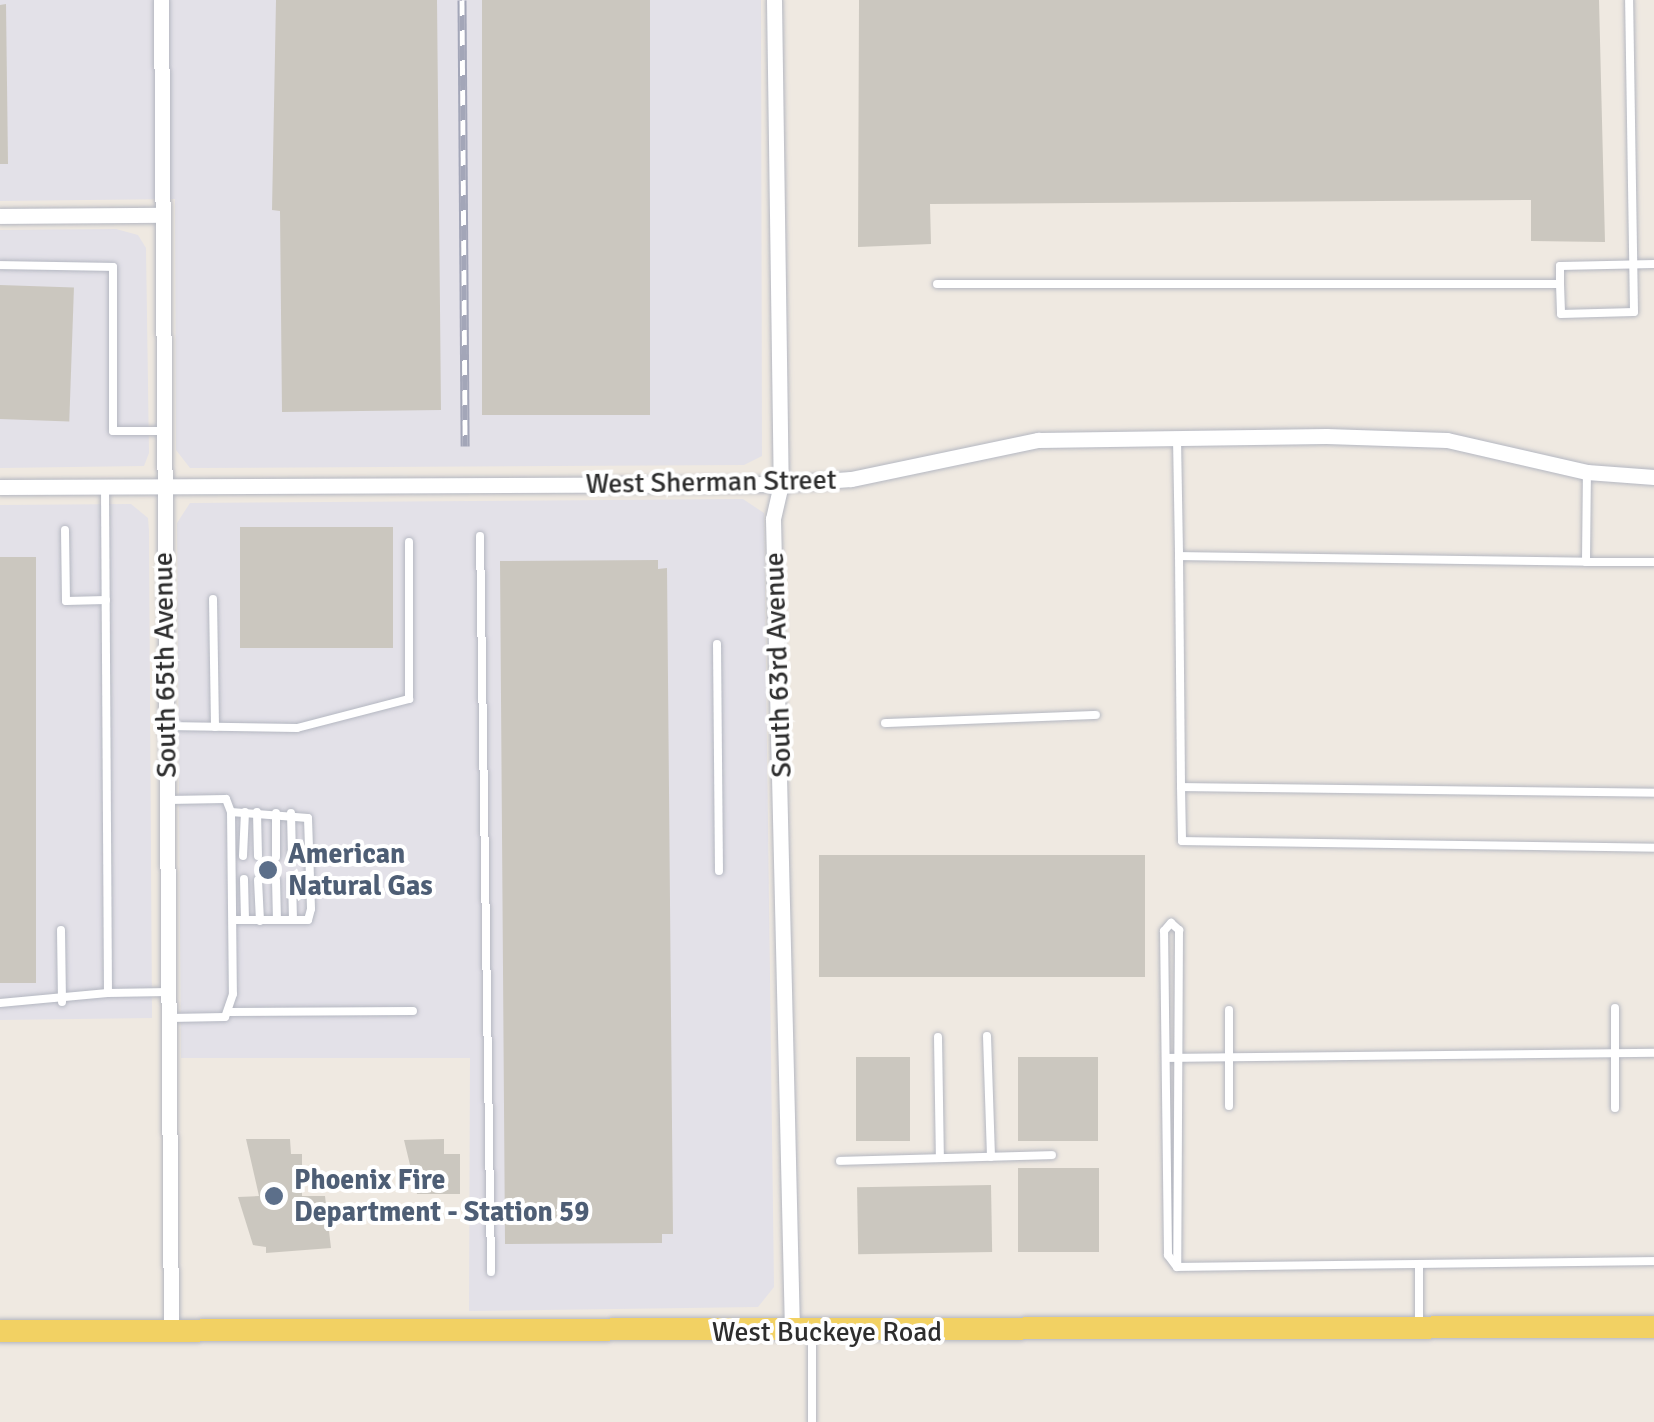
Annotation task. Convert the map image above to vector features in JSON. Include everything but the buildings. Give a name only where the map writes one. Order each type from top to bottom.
[{"type":"main road","name":"West Buckeye Road","points":[[0,1331],[802,1332],[1654,1326]]},
{"type":"street","name":"South 65th Avenue","points":[[161,0],[162,488],[172,1330]]},
{"type":"street","name":"South 63rd Avenue","points":[[774,0],[781,484],[773,519],[802,1332]]},
{"type":"street","points":[[0,216],[161,215]]},
{"type":"street","name":"West Sherman Street","points":[[0,487],[781,484],[868,476],[1038,440],[1177,438],[1446,440],[1587,472],[1654,478]]},
{"type":"lane","points":[[1629,0],[1633,265],[1634,312],[1561,314],[1560,266],[1633,265],[1654,264]]},
{"type":"lane","points":[[0,265],[113,267],[113,431],[163,431]]},
{"type":"lane","points":[[937,284],[1560,284]]},
{"type":"lane","points":[[1177,438],[1182,841],[1654,848]]},
{"type":"lane","points":[[1586,562],[1587,472]]},
{"type":"lane","points":[[104,487],[108,993]]},
{"type":"lane","points":[[65,530],[66,601],[106,600]]},
{"type":"lane","points":[[480,536],[486,1262],[491,1272]]},
{"type":"lane","points":[[166,726],[297,728],[409,699],[409,542]]},
{"type":"lane","points":[[1179,556],[1654,562]]},
{"type":"lane","points":[[212,600],[215,727]]},
{"type":"lane","points":[[717,644],[719,871]]},
{"type":"lane","points":[[885,724],[1096,715]]},
{"type":"lane","points":[[1181,787],[1654,793]]},
{"type":"lane","points":[[167,800],[226,799],[231,812],[230,1012]]},
{"type":"lane","points":[[231,812],[291,813],[308,818],[311,908],[308,920],[232,920]]},
{"type":"lane","points":[[244,856],[245,812]]},
{"type":"lane","points":[[258,812],[258,856]]},
{"type":"lane","points":[[276,812],[276,857]]},
{"type":"lane","points":[[291,813],[292,857]]},
{"type":"lane","points":[[244,878],[245,920]]},
{"type":"lane","points":[[292,879],[294,920]]},
{"type":"lane","points":[[258,880],[260,921]]},
{"type":"lane","points":[[276,880],[277,920]]},
{"type":"lane","points":[[1171,923],[1179,930],[1177,1267],[1168,1255],[1164,931],[1171,923]]},
{"type":"lane","points":[[61,930],[62,1002]]},
{"type":"lane","points":[[0,1003],[62,1002],[108,993],[170,992]]},
{"type":"lane","points":[[1615,1008],[1615,1108]]},
{"type":"lane","points":[[1228,1010],[1229,1106]]},
{"type":"lane","points":[[170,1018],[230,1012],[414,1011]]},
{"type":"lane","points":[[938,1036],[940,1158]]},
{"type":"lane","points":[[987,1036],[992,1156]]},
{"type":"lane","points":[[1166,1058],[1654,1053]]},
{"type":"lane","points":[[840,1162],[1052,1155]]},
{"type":"lane","points":[[1177,1267],[1654,1261]]},
{"type":"lane","points":[[1419,1264],[1419,1329]]},
{"type":"lane","points":[[802,1332],[812,1422]]},
{"type":"shaded area","points":[[0,0],[761,0],[762,456],[744,465],[190,468],[176,450],[175,199],[0,201]]},
{"type":"shaded area","points":[[116,229],[138,235],[146,248],[149,453],[144,466],[0,468],[0,230]]},
{"type":"shaded area","points":[[743,499],[764,513],[774,1287],[758,1307],[469,1311],[470,1058],[181,1058],[177,523],[190,503]]},
{"type":"shaded area","points":[[131,504],[148,518],[149,531],[152,1018],[0,1020],[0,505]]},
{"type":"railway","points":[[462,0],[465,446]]},
{"type":"place","name":"American Natural Gas","points":[[268,870]]},
{"type":"place","name":"Phoenix Fire Department - Station 59","points":[[274,1196]]}]
